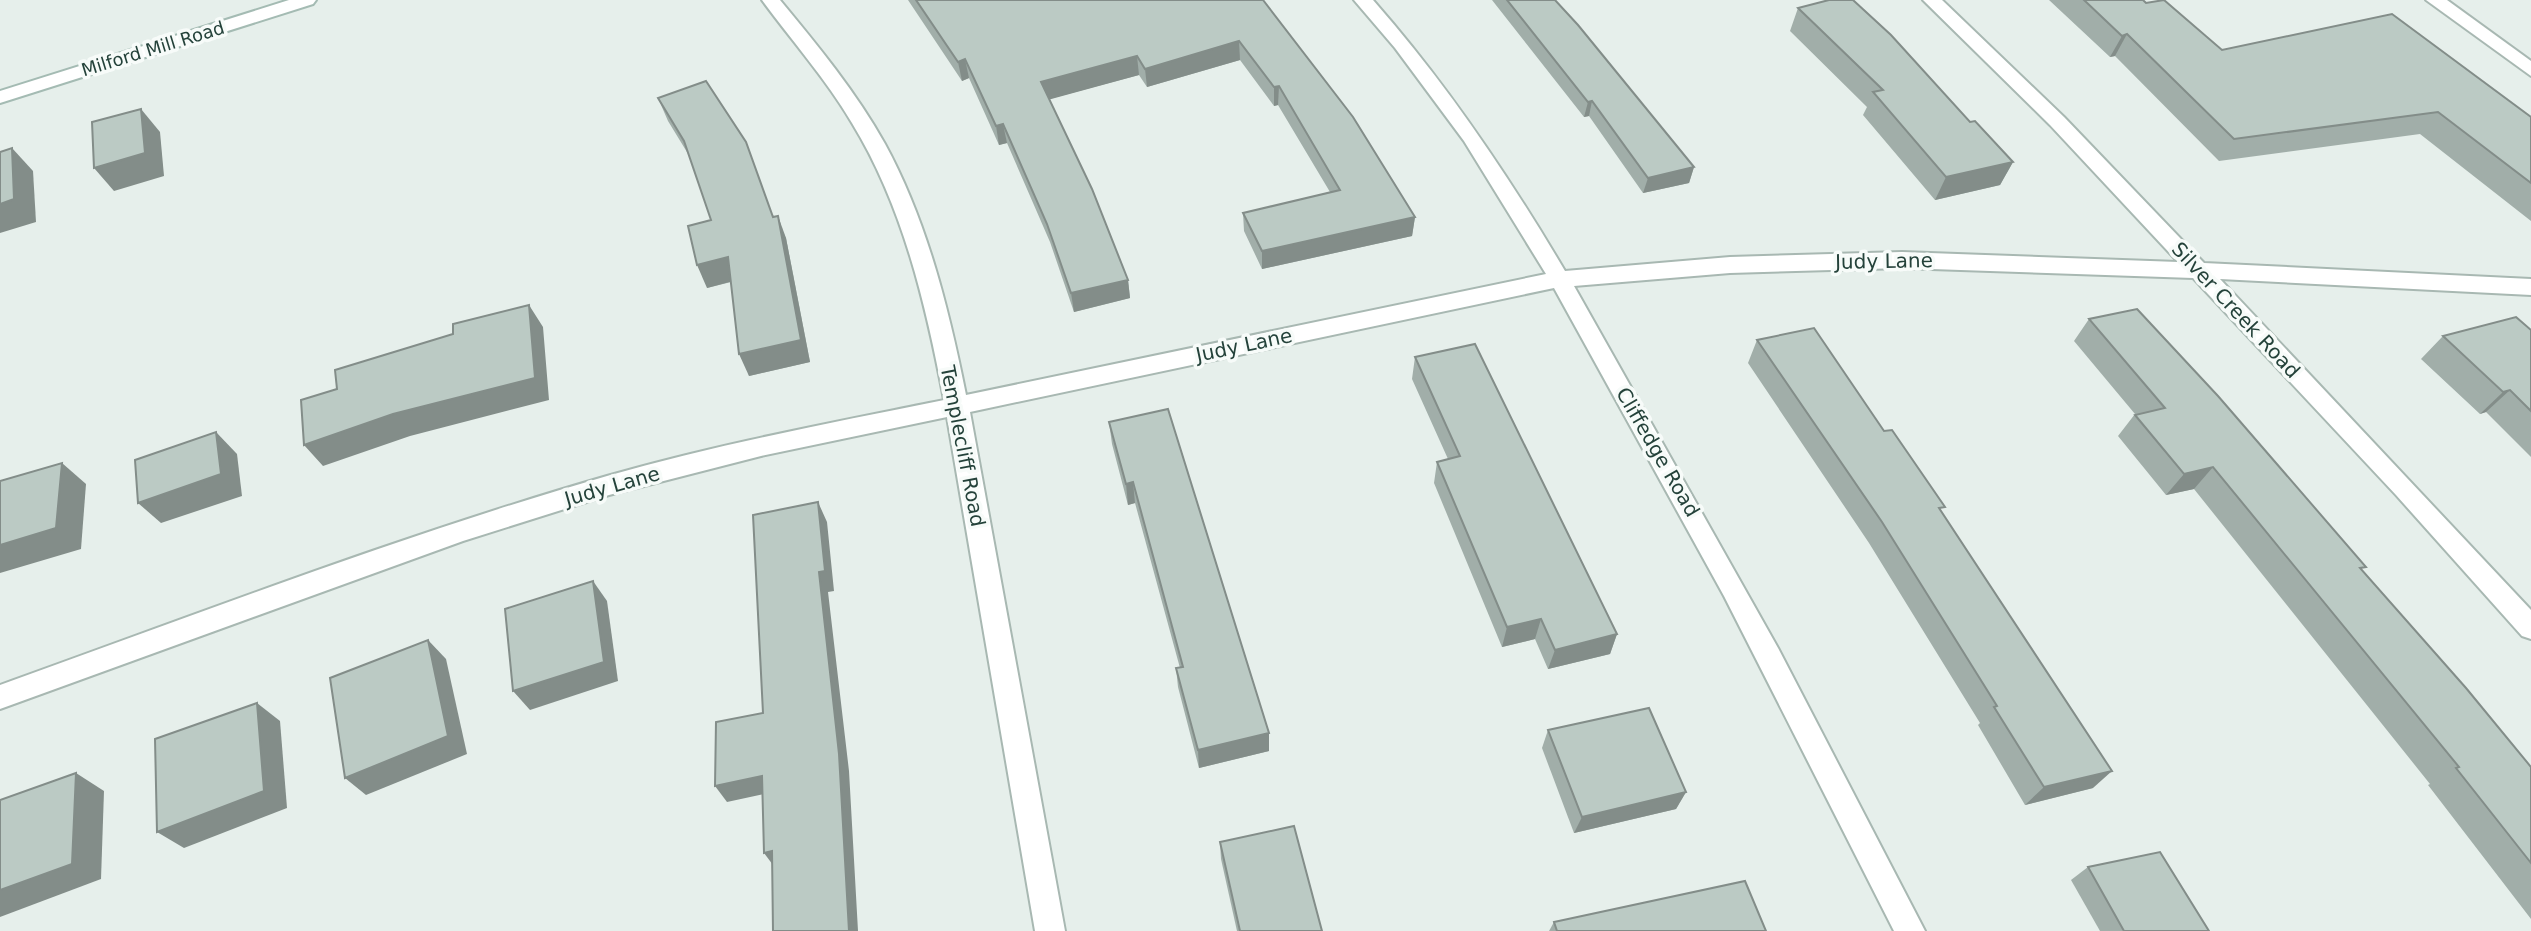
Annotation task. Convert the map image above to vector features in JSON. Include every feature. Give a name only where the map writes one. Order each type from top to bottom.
[{"type":"street","name":"Milford Mill Road","points":[[0,97],[307,0]]},
{"type":"street","name":"Templecliff Road","points":[[771,0],[848,103],[886,167],[913,234],[956,405],[1029,793],[1050,931]]},
{"type":"street","name":"Cliffedge Road","points":[[1363,0],[1437,89],[1500,179],[1560,279],[1737,592],[1910,931]]},
{"type":"street","name":"Silver Creek Road","points":[[1932,0],[2057,121],[2405,488],[2531,628]]},
{"type":"street","points":[[2435,0],[2531,70]]},
{"type":"street","name":"Judy Lane","points":[[0,697],[459,532],[609,485],[761,447],[1560,279],[1730,265],[1902,260],[2531,287]]},
{"type":"building","points":[[916,0],[1263,0],[1353,117],[1415,217],[1262,251],[1243,213],[1340,190],[1279,86],[1274,87],[1239,41],[1145,69],[1137,56],[1041,82],[1092,189],[1128,280],[1071,293],[1047,224],[1003,124],[996,126],[965,59],[958,62]]},
{"type":"building","points":[[1507,0],[1555,0],[1694,167],[1648,178],[1592,101],[1588,102]]},
{"type":"building","points":[[1829,0],[1853,0],[1891,35],[1970,122],[1975,121],[2013,162],[1946,177],[1873,92],[1883,90],[1798,8]]},
{"type":"building","points":[[2084,0],[2143,0],[2146,3],[2164,0],[2222,50],[2392,14],[2531,117],[2531,183],[2438,112],[2234,139],[2127,34],[2122,36]]},
{"type":"building","points":[[706,81],[746,142],[773,217],[778,216],[801,340],[739,354],[728,257],[697,265],[688,226],[711,220],[684,141],[658,98]]},
{"type":"building","points":[[141,109],[145,153],[94,168],[92,122]]},
{"type":"building","points":[[12,148],[14,199],[0,204],[0,152]]},
{"type":"building","points":[[529,305],[535,378],[393,414],[304,445],[301,400],[337,389],[335,370],[453,334],[453,324]]},
{"type":"building","points":[[2137,309],[2218,396],[2366,567],[2360,568],[2531,767],[2531,863],[2456,768],[2459,767],[2213,467],[2184,474],[2135,415],[2165,408],[2089,319]]},
{"type":"building","points":[[2516,317],[2531,330],[2531,411],[2510,390],[2503,392],[2443,336]]},
{"type":"building","points":[[1814,328],[1884,431],[1892,430],[1945,507],[1939,508],[2112,771],[2044,787],[1882,522],[1757,340]]},
{"type":"building","points":[[1475,344],[1617,634],[1555,650],[1541,619],[1507,627],[1437,462],[1460,456],[1415,357]]},
{"type":"building","points":[[1168,409],[1269,733],[1198,750],[1176,668],[1183,667],[1133,482],[1126,484],[1109,422]]},
{"type":"building","points":[[216,432],[221,474],[138,503],[135,460]]},
{"type":"building","points":[[62,463],[56,528],[0,545],[0,481]]},
{"type":"building","points":[[818,502],[825,571],[819,572],[839,754],[849,931],[773,931],[772,851],[764,853],[762,776],[715,786],[716,722],[763,713],[753,515]]},
{"type":"building","points":[[593,581],[604,662],[513,691],[505,609]]},
{"type":"building","points":[[428,640],[448,736],[345,778],[330,678]]},
{"type":"building","points":[[257,703],[264,791],[157,832],[155,739]]},
{"type":"building","points":[[1649,708],[1686,792],[1582,817],[1548,730]]},
{"type":"building","points":[[76,773],[72,864],[0,890],[0,800]]},
{"type":"building","points":[[1294,826],[1322,931],[1240,931],[1220,842]]},
{"type":"building","points":[[2160,852],[2209,931],[2124,931],[2088,867]]},
{"type":"building","points":[[1745,881],[1766,931],[1557,931],[1554,922]]}]
